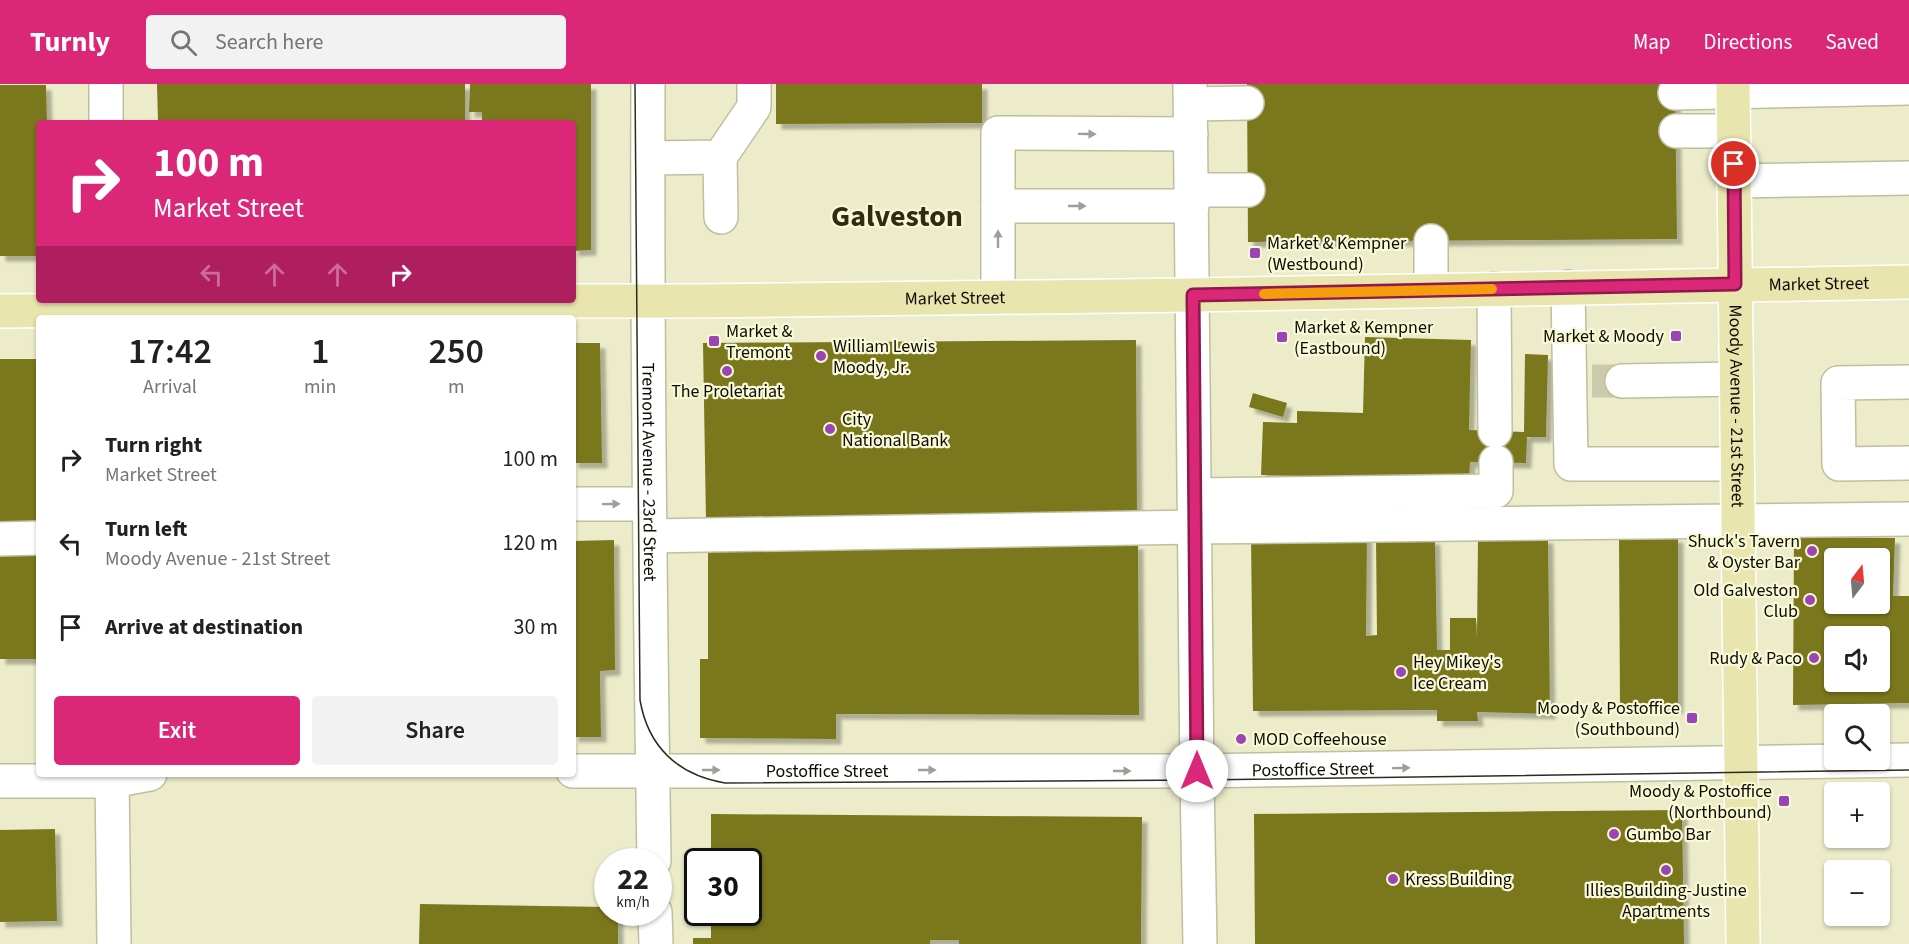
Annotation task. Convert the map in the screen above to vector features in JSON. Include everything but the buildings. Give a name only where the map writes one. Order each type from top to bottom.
[{"type":"main road","name":"Moody Avenue - 21st Street","points":[[1733,88],[1743,944]]},
{"type":"main road","name":"Market Street","points":[[576,302],[1193,295],[1909,282]]},
{"type":"main road","name":"Market Street","points":[[0,310],[108,309],[139,303]]},
{"type":"street","points":[[106,84],[106,120]]},
{"type":"street","name":"Tremont Avenue - 23rd Street","points":[[648,84],[647,302],[654,848]]},
{"type":"street","points":[[721,217],[720,157],[754,107],[754,84]]},
{"type":"street","points":[[1675,93],[1733,88],[1909,88]]},
{"type":"street","points":[[998,297],[998,133],[1191,107],[1247,103]]},
{"type":"street","points":[[1191,107],[1200,944]]},
{"type":"street","points":[[1676,132],[1733,131]]},
{"type":"street","points":[[648,158],[720,157]]},
{"type":"street","points":[[1734,181],[1909,178]]},
{"type":"street","points":[[998,206],[1192,198],[1248,190]]},
{"type":"street","points":[[1431,241],[1431,290]]},
{"type":"street","points":[[1568,288],[1594,381],[1571,465],[1737,464]]},
{"type":"street","points":[[1195,495],[1376,485],[1496,491],[1489,424],[1494,289]]},
{"type":"street","points":[[1594,381],[1736,379]]},
{"type":"street","points":[[1909,382],[1838,383],[1839,464],[1909,463]]},
{"type":"street","points":[[576,504],[649,504]]},
{"type":"street","points":[[650,536],[1909,519]]},
{"type":"street","points":[[0,538],[36,538]]},
{"type":"street","name":"Postoffice Street","points":[[576,771],[1197,771],[1909,760]]},
{"type":"street","points":[[0,781],[112,777],[114,944]]},
{"type":"street","points":[[655,926],[656,944]]},
{"type":"tunnel","points":[[1592,381],[1622,381]]},
{"type":"tram line","points":[[635,84],[640,700],[650,732],[658,745],[680,766],[708,779],[725,783],[1197,780],[1909,770]]},
{"type":"slow traffic","points":[[1264,294],[1492,289]]},
{"type":"place","name":"Market & Kempner (Westbound)","points":[[1255,253]]},
{"type":"place","name":"Market & Moody","points":[[1676,336]]},
{"type":"place","name":"Market & Kempner (Eastbound)","points":[[1282,337]]},
{"type":"place","name":"Market & Tremont","points":[[714,341]]},
{"type":"place","name":"William Lewis Moody, Jr.","points":[[821,356]]},
{"type":"place","name":"The Proletariat","points":[[727,371]]},
{"type":"place","name":"City National Bank","points":[[830,429]]},
{"type":"place","name":"Shuck's Tavern & Oyster Bar","points":[[1812,551]]},
{"type":"place","name":"Old Galveston Club","points":[[1810,600]]},
{"type":"place","name":"Rudy & Paco","points":[[1814,658]]},
{"type":"place","name":"Hey Mikey's Ice Cream","points":[[1401,672]]},
{"type":"place","name":"Moody & Postoffice (Southbound)","points":[[1692,718]]},
{"type":"place","name":"MOD Coffeehouse","points":[[1241,739]]},
{"type":"place","name":"Moody & Postoffice (Northbound)","points":[[1784,801]]},
{"type":"place","name":"Gumbo Bar","points":[[1614,834]]},
{"type":"place","name":"Illies Building-Justine Apartments","points":[[1666,870]]},
{"type":"place","name":"Kress Building","points":[[1393,879]]},
{"type":"district","name":"Galveston","points":[[897,216]]},
{"type":"route","points":[[1197,771],[1193,295],[1735,284],[1734,164]]}]
